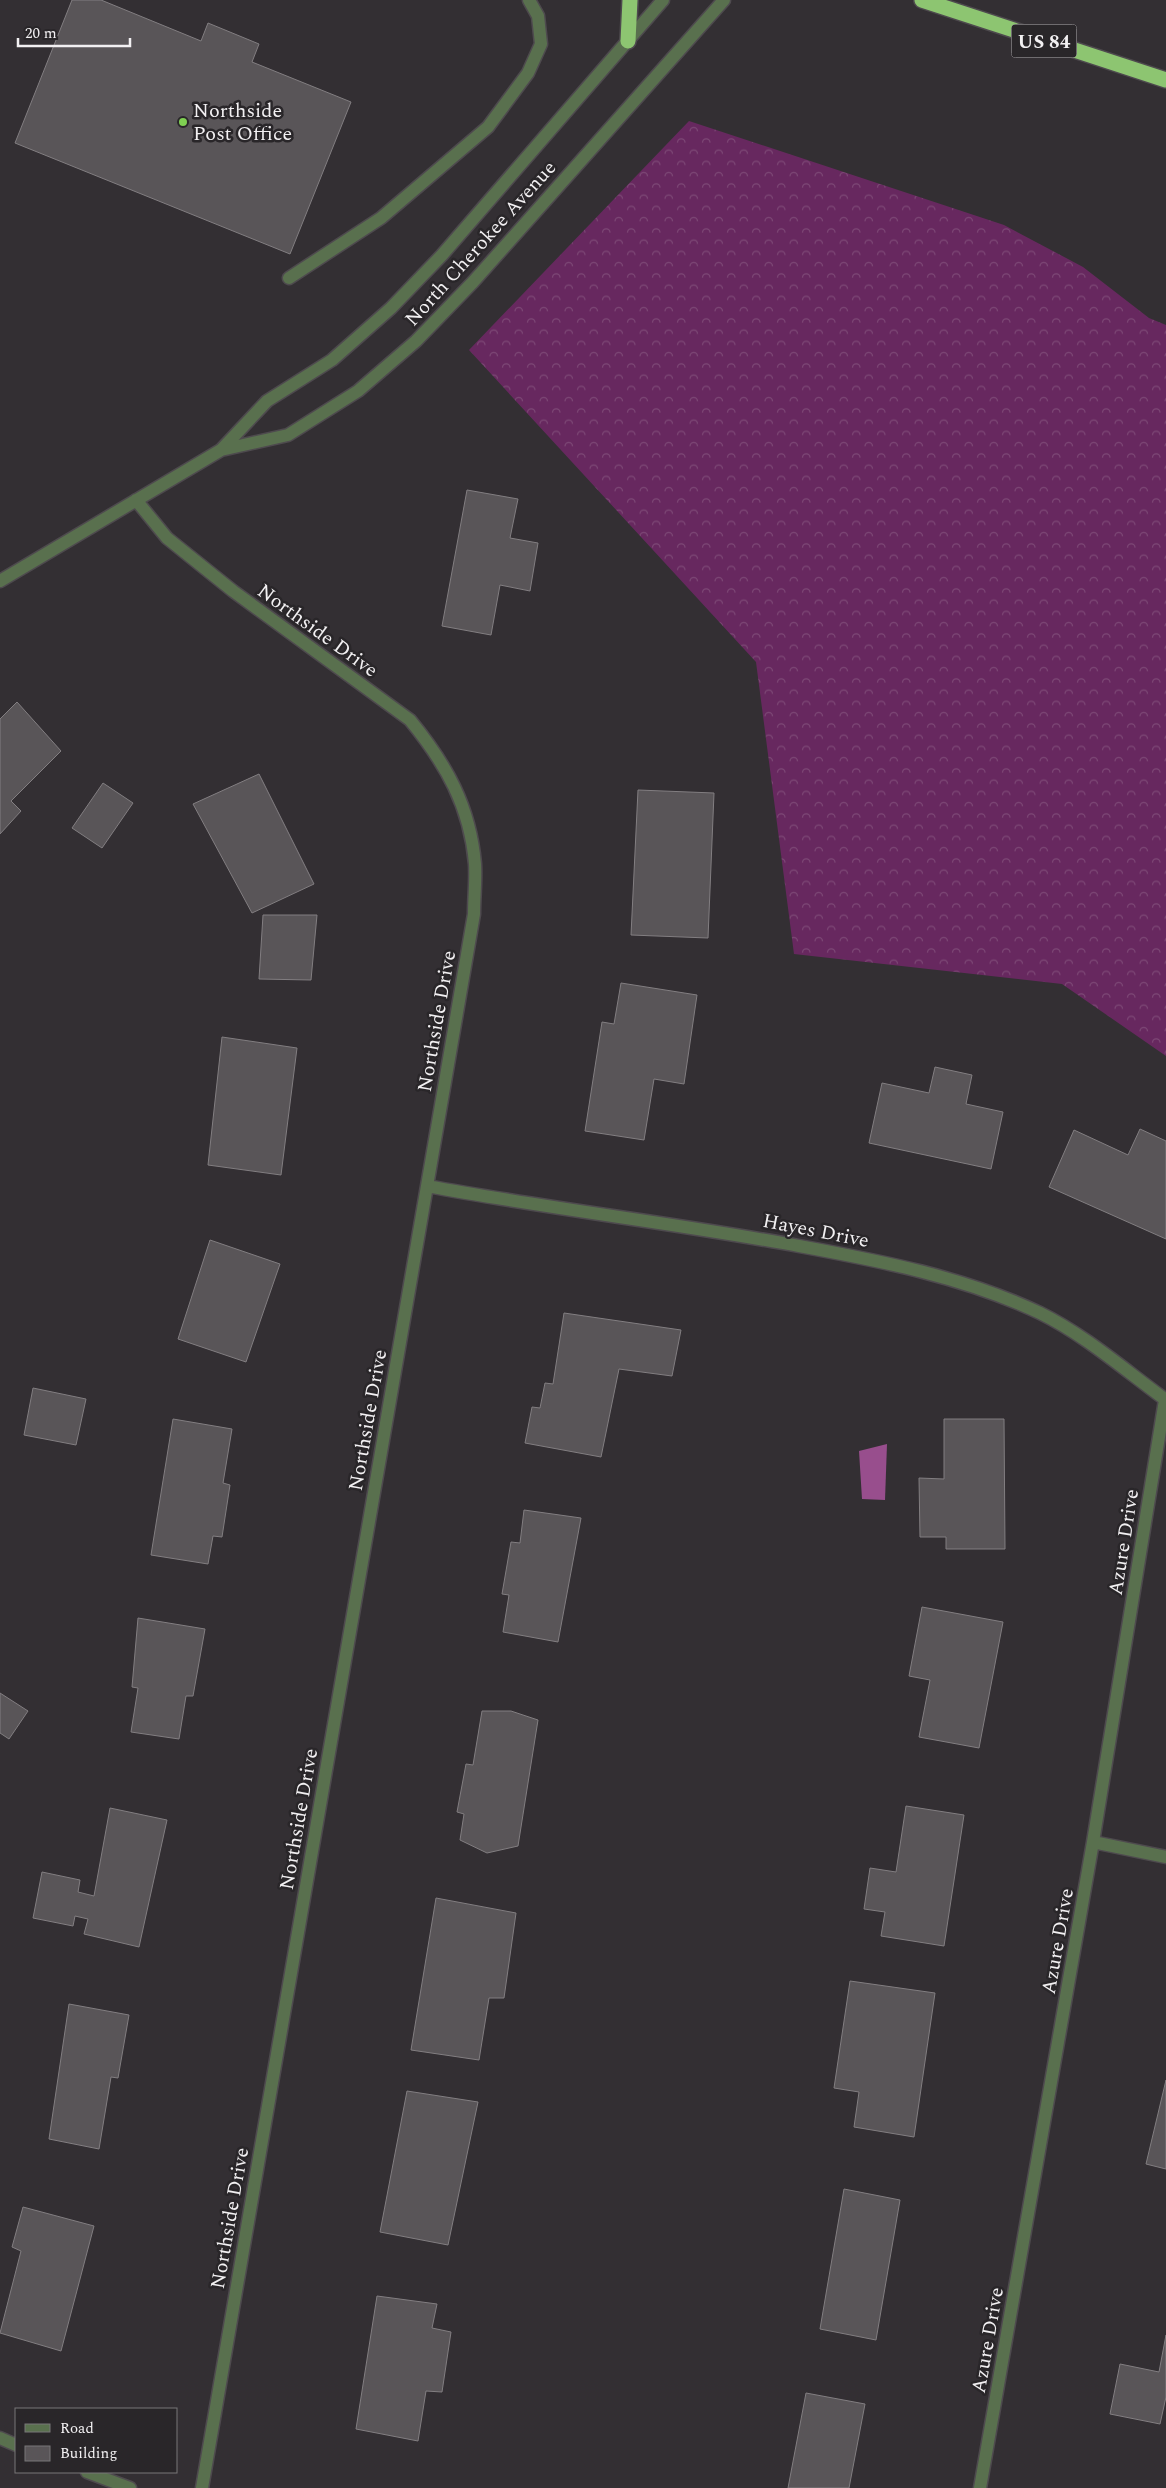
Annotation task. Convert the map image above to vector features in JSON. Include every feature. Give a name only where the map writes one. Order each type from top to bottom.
[{"type":"highway","points":[[628,41],[630,0]]},
{"type":"highway","name":"US 84","points":[[922,0],[1166,80]]},
{"type":"street","points":[[289,278],[381,218],[488,127],[528,72],[541,44],[538,16],[529,0]]},
{"type":"street","name":"North Cherokee Avenue","points":[[0,581],[221,450],[267,401],[332,360],[391,308],[442,255],[663,0]]},
{"type":"street","name":"North Cherokee Avenue","points":[[221,450],[288,435],[358,391],[416,341],[473,282],[724,0]]},
{"type":"street","name":"Northside Drive","points":[[136,500],[167,538],[233,591],[410,720],[453,781],[467,816],[475,864],[474,914],[202,2488]]},
{"type":"street","name":"Hayes Drive","points":[[427,1186],[730,1233],[895,1264],[951,1279],[1003,1297],[1042,1314],[1091,1345],[1166,1400]]},
{"type":"street","name":"Azure Drive","points":[[980,2488],[1093,1842],[1166,1400]]},
{"type":"street","points":[[1093,1842],[1166,1857]]},
{"type":"street","points":[[0,2438],[15,2445]]},
{"type":"street","points":[[90,2473],[130,2488]]},
{"type":"green space","points":[[689,121],[1004,225],[1083,267],[1149,318],[1166,325],[1166,1056],[1062,984],[794,954],[756,662],[469,350]]},
{"type":"shaded area","points":[[887,1444],[885,1500],[862,1499],[859,1451]]},
{"type":"building","name":"Northside Post Office","points":[[72,0],[101,0],[201,41],[208,23],[259,44],[252,62],[351,102],[290,254],[15,143]]},
{"type":"building","points":[[467,490],[518,499],[510,538],[538,543],[530,591],[500,585],[491,635],[442,626]]},
{"type":"building","points":[[17,702],[61,751],[11,801],[21,811],[0,834],[0,719]]},
{"type":"building","points":[[259,774],[314,884],[252,913],[193,804]]},
{"type":"building","points":[[103,783],[133,803],[102,848],[72,828]]},
{"type":"building","points":[[638,790],[714,793],[708,938],[631,935]]},
{"type":"building","points":[[263,915],[317,915],[311,980],[259,979]]},
{"type":"building","points":[[621,983],[697,995],[684,1084],[654,1079],[644,1140],[585,1131],[602,1022],[614,1024]]},
{"type":"building","points":[[222,1037],[297,1048],[281,1175],[208,1165]]},
{"type":"building","points":[[935,1067],[972,1075],[966,1104],[1003,1112],[991,1169],[869,1143],[882,1083],[929,1093]]},
{"type":"building","points":[[1140,1129],[1166,1141],[1166,1239],[1049,1187],[1074,1130],[1128,1155]]},
{"type":"building","points":[[210,1240],[280,1264],[246,1362],[178,1339]]},
{"type":"building","points":[[564,1313],[681,1330],[672,1376],[619,1369],[601,1457],[525,1443],[532,1407],[540,1408],[545,1383],[553,1384]]},
{"type":"building","points":[[33,1388],[86,1399],[76,1445],[24,1435]]},
{"type":"building","points":[[173,1419],[232,1429],[223,1483],[230,1485],[222,1537],[213,1536],[208,1564],[151,1555]]},
{"type":"building","points":[[944,1419],[1004,1419],[1005,1549],[946,1549],[946,1537],[920,1537],[919,1478],[944,1479]]},
{"type":"building","points":[[524,1510],[581,1518],[558,1642],[503,1632],[509,1595],[502,1594],[511,1542],[520,1543]]},
{"type":"building","points":[[922,1607],[1003,1622],[979,1748],[919,1737],[930,1680],[909,1676]]},
{"type":"building","points":[[138,1618],[205,1629],[193,1696],[186,1696],[179,1739],[131,1732],[138,1688],[132,1687]]},
{"type":"building","points":[[0,1693],[28,1711],[9,1739],[0,1733]]},
{"type":"building","points":[[482,1711],[511,1711],[538,1720],[518,1846],[487,1853],[460,1840],[464,1814],[457,1812],[466,1764],[473,1765]]},
{"type":"building","points":[[906,1806],[964,1815],[944,1946],[881,1936],[885,1912],[864,1909],[870,1868],[896,1872]]},
{"type":"building","points":[[110,1808],[167,1820],[139,1947],[84,1934],[88,1919],[75,1916],[73,1926],[33,1918],[42,1872],[80,1880],[78,1892],[94,1896]]},
{"type":"building","points":[[436,1898],[516,1913],[504,1998],[489,1998],[479,2060],[411,2050]]},
{"type":"building","points":[[850,1981],[935,1993],[914,2137],[854,2127],[859,2092],[834,2088]]},
{"type":"building","points":[[69,2004],[129,2015],[118,2078],[111,2077],[99,2149],[49,2139]]},
{"type":"building","points":[[1166,2080],[1166,2169],[1146,2164]]},
{"type":"building","points":[[407,2091],[478,2102],[448,2245],[380,2232]]},
{"type":"building","points":[[844,2189],[900,2200],[876,2340],[820,2329]]},
{"type":"building","points":[[23,2207],[94,2226],[61,2351],[0,2333],[21,2251],[12,2247]]},
{"type":"building","points":[[377,2296],[437,2304],[432,2328],[451,2332],[442,2392],[426,2391],[418,2441],[356,2429]]},
{"type":"building","points":[[1166,2335],[1166,2397],[1160,2424],[1110,2414],[1120,2364],[1159,2372]]},
{"type":"building","points":[[806,2393],[865,2404],[849,2488],[788,2488]]},
{"type":"place","name":"Northside Post Office","points":[[183,122]]}]
